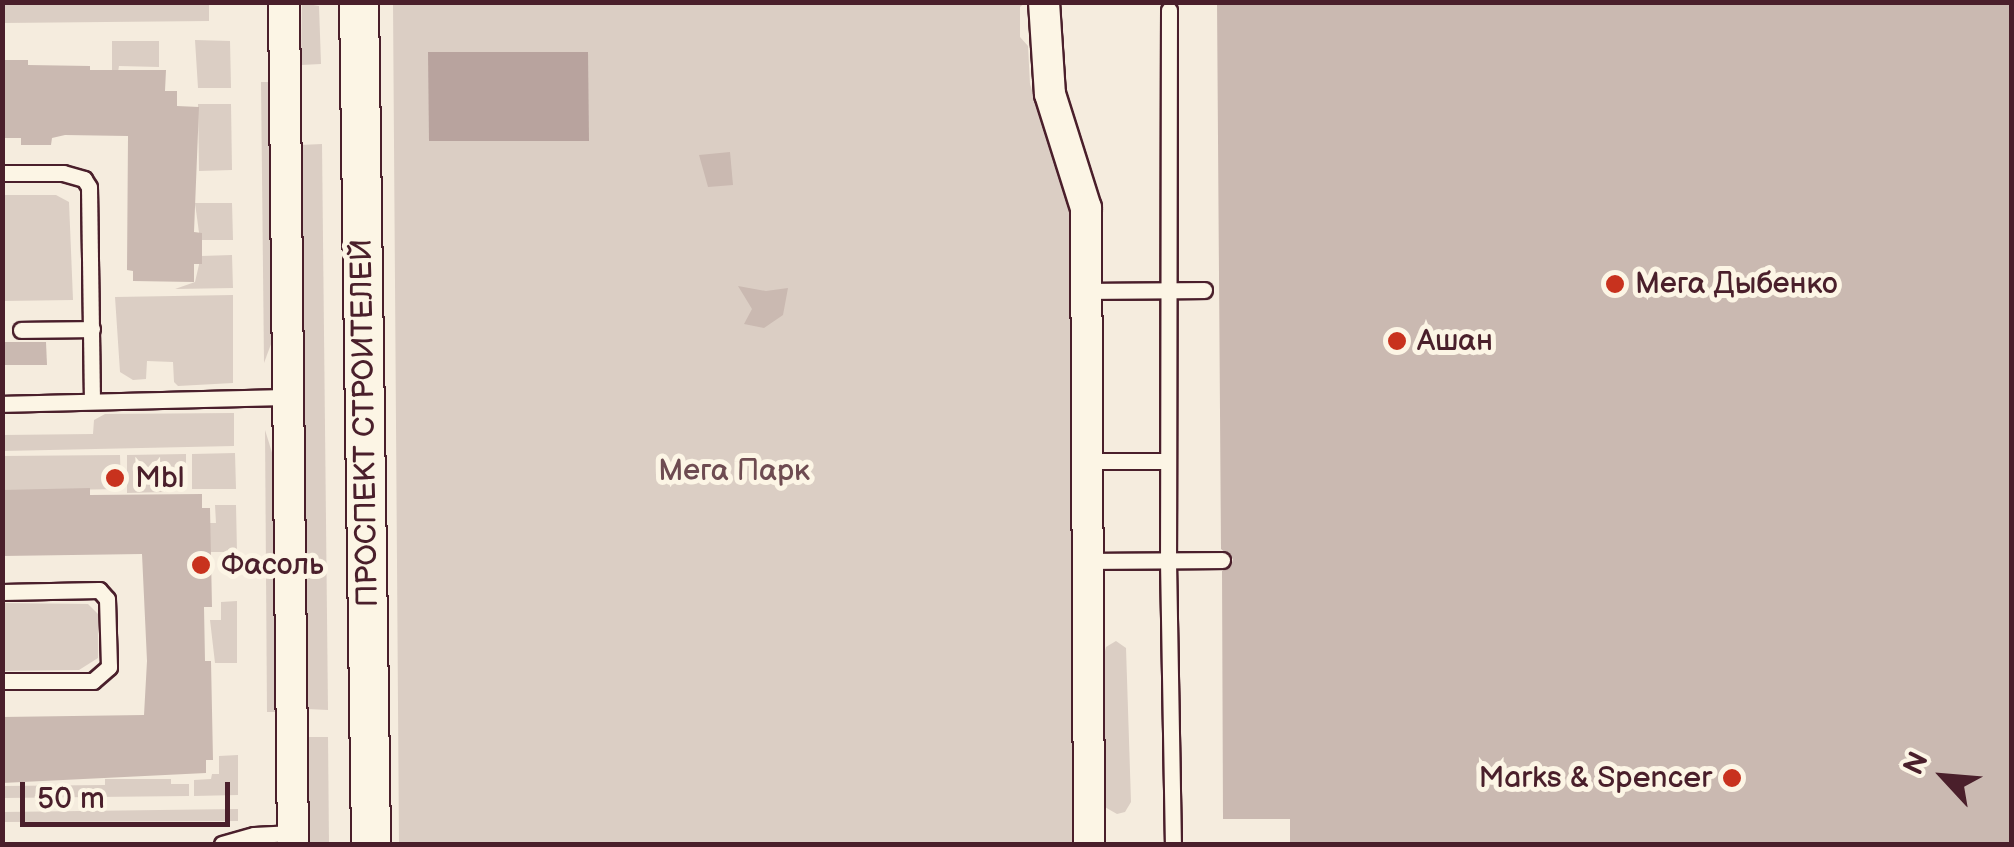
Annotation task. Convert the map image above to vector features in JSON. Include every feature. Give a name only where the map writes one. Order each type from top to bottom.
[{"type":"street","points":[[284,2],[293,839]]},
{"type":"street","name":"ПРОСПЕКТ СТРОИТЕЛЕЙ","points":[[337,2],[345,844]]},
{"type":"street","name":"ПРОСПЕКТ СТРОИТЕЛЕЙ","points":[[359,2],[371,844]]},
{"type":"street","points":[[1044,2],[1050,94],[1086,208],[1088,844]]},
{"type":"lane","points":[[1169,10],[1168,560],[1173,844]]},
{"type":"lane","points":[[2,173],[63,172],[84,179],[89,186],[92,401]]},
{"type":"lane","points":[[1087,291],[1204,290]]},
{"type":"lane","points":[[21,330],[92,329]]},
{"type":"lane","points":[[2,404],[288,397]]},
{"type":"lane","points":[[1087,461],[1168,461]]},
{"type":"lane","points":[[1088,561],[1222,560]]},
{"type":"lane","points":[[2,592],[99,590],[107,599],[109,667],[93,681],[2,681]]},
{"type":"lane","points":[[222,844],[254,835],[293,839]]},
{"type":"green space","points":[[2,3],[209,3],[209,21],[3,23]]},
{"type":"green space","points":[[302,3],[319,6],[321,64],[301,65]]},
{"type":"green space","name":"Мега Парк","points":[[393,3],[1025,3],[1020,7],[1020,37],[1028,46],[1030,84],[1070,211],[1074,844],[399,844]]},
{"type":"green space","points":[[195,40],[230,41],[231,88],[198,88]]},
{"type":"green space","points":[[112,41],[159,41],[159,67],[119,66],[118,72],[112,72]]},
{"type":"green space","points":[[261,82],[271,82],[274,336],[264,363]]},
{"type":"green space","points":[[198,104],[231,104],[232,170],[199,171]]},
{"type":"green space","points":[[322,144],[328,710],[307,709],[300,145]]},
{"type":"green space","points":[[3,195],[56,195],[69,202],[73,300],[3,301]]},
{"type":"green space","points":[[195,203],[232,203],[233,240],[200,240]]},
{"type":"green space","points":[[232,255],[233,288],[175,289],[195,282],[201,256]]},
{"type":"green space","points":[[233,295],[233,383],[178,386],[174,382],[173,362],[147,361],[146,379],[133,380],[120,372],[115,297]]},
{"type":"green space","points":[[234,413],[234,446],[3,451],[3,435],[93,434],[94,420],[105,414]]},
{"type":"green space","points":[[265,430],[274,459],[276,712],[267,712]]},
{"type":"green space","points":[[235,453],[236,489],[192,489],[192,454]]},
{"type":"green space","points":[[186,454],[186,484],[166,485],[166,492],[127,493],[127,455]]},
{"type":"green space","points":[[120,455],[121,489],[3,491],[2,456]]},
{"type":"green space","points":[[215,505],[236,505],[237,552],[210,552],[210,523],[216,523]]},
{"type":"green space","points":[[237,601],[237,663],[215,663],[210,620],[221,620],[221,602]]},
{"type":"green space","points":[[2,603],[88,604],[98,614],[98,658],[79,670],[3,671]]},
{"type":"green space","points":[[1116,641],[1126,648],[1131,802],[1125,812],[1117,814],[1103,806],[1104,655],[1106,647]]},
{"type":"green space","points":[[307,737],[328,737],[329,844],[308,844]]},
{"type":"green space","points":[[238,755],[238,795],[194,796],[194,780],[219,774],[219,756]]},
{"type":"green space","points":[[105,779],[171,779],[171,784],[189,784],[189,796],[3,798],[3,786],[105,785]]},
{"type":"green space","points":[[238,809],[238,821],[3,822],[3,812]]},
{"type":"shaded area","points":[[428,52],[588,52],[589,141],[429,141]]},
{"type":"building","name":"Мега Дыбенко","points":[[1217,2],[2012,2],[2012,844],[1290,844],[1290,819],[1223,819],[1222,571],[1231,566],[1233,559],[1221,549]]},
{"type":"building","points":[[2,60],[28,60],[28,65],[90,66],[90,70],[166,70],[165,91],[177,91],[177,106],[199,107],[194,232],[202,233],[202,264],[194,264],[194,282],[133,281],[133,271],[127,270],[128,136],[65,135],[52,138],[51,145],[21,145],[21,138],[2,138]]},
{"type":"building","points":[[730,152],[733,185],[708,187],[699,155]]},
{"type":"building","points":[[738,286],[766,291],[788,288],[783,315],[764,328],[744,324],[752,309]]},
{"type":"building","points":[[2,342],[46,342],[47,365],[2,365]]},
{"type":"building","points":[[90,488],[90,495],[202,494],[202,508],[210,508],[212,607],[204,607],[205,661],[211,661],[213,760],[206,760],[206,773],[2,783],[2,717],[144,715],[147,661],[142,554],[2,556],[2,490]]},
{"type":"place","name":"Мега Дыбенко","points":[[1615,284]]},
{"type":"place","name":"Ашан","points":[[1397,341]]},
{"type":"place","name":"Mbl","points":[[115,478]]},
{"type":"place","name":"Фасоль","points":[[201,565]]},
{"type":"place","name":"Marks & Spencer","points":[[1732,778]]}]
